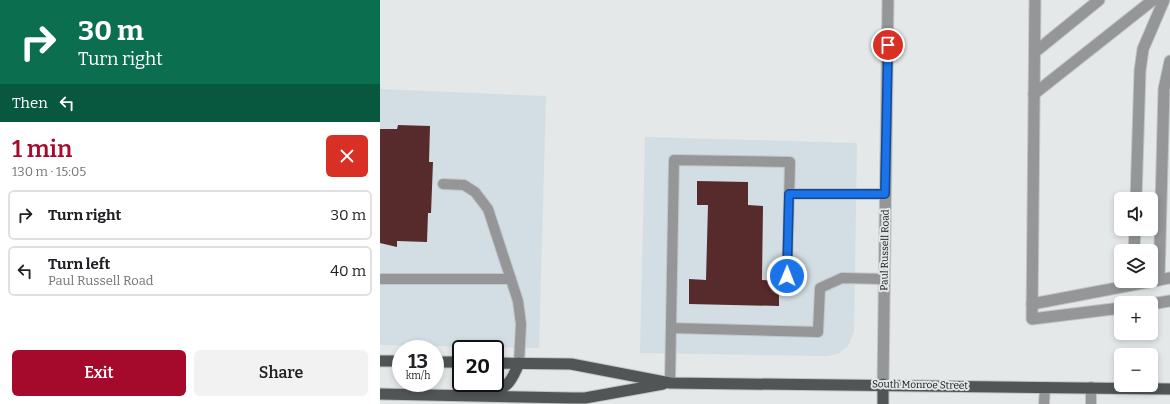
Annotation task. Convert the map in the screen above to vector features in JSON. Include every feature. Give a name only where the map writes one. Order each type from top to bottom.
[{"type":"main road","points":[[380,361],[392,361]]},
{"type":"main road","name":"South Monroe Street","points":[[504,363],[571,364],[670,383],[883,384],[1170,389]]},
{"type":"main road","points":[[486,396],[505,387],[512,380],[519,363]]},
{"type":"main road","name":"South Monroe Street","points":[[380,394],[486,396],[586,401],[670,383]]},
{"type":"main road","name":"Paul Russell Road","points":[[882,404],[883,384]]},
{"type":"street","name":"Paul Russell Road","points":[[883,384],[888,0]]},
{"type":"street","points":[[1035,0],[1032,319],[1114,309]]},
{"type":"street","points":[[1035,52],[1099,0]]},
{"type":"street","points":[[1034,94],[1153,0]]},
{"type":"street","points":[[1136,192],[1140,71],[1143,49],[1164,0]]},
{"type":"street","points":[[1164,279],[1164,89],[1170,60]]},
{"type":"street","points":[[1032,304],[1114,287]]},
{"type":"street","points":[[1158,303],[1170,301]]},
{"type":"lane","points":[[670,383],[674,160],[790,162],[787,276]]},
{"type":"lane","points":[[443,184],[464,186],[475,192],[488,209],[518,301],[521,324],[519,363]]},
{"type":"lane","points":[[789,194],[885,194]]},
{"type":"lane","points":[[671,328],[818,332],[820,288],[842,278],[884,278]]},
{"type":"lane","points":[[380,279],[511,279]]},
{"type":"lane","points":[[1044,404],[1045,386]]},
{"type":"lane","points":[[1091,404],[1092,387]]},
{"type":"shaded area","points":[[380,89],[546,96],[539,348],[504,347],[504,340],[452,340],[452,346],[444,346],[444,340],[392,340],[392,345],[380,345]]},
{"type":"shaded area","points":[[645,137],[857,143],[854,332],[848,346],[838,354],[827,356],[640,353]]},
{"type":"building","points":[[398,125],[430,126],[429,162],[433,162],[431,213],[428,213],[427,242],[397,241],[397,247],[380,243],[380,129],[397,129]]},
{"type":"building","points":[[697,181],[748,182],[748,205],[763,206],[762,280],[779,281],[779,306],[689,304],[689,279],[706,280],[708,205],[697,205]]},
{"type":"route","points":[[787,276],[789,194],[885,194],[888,45]]}]
